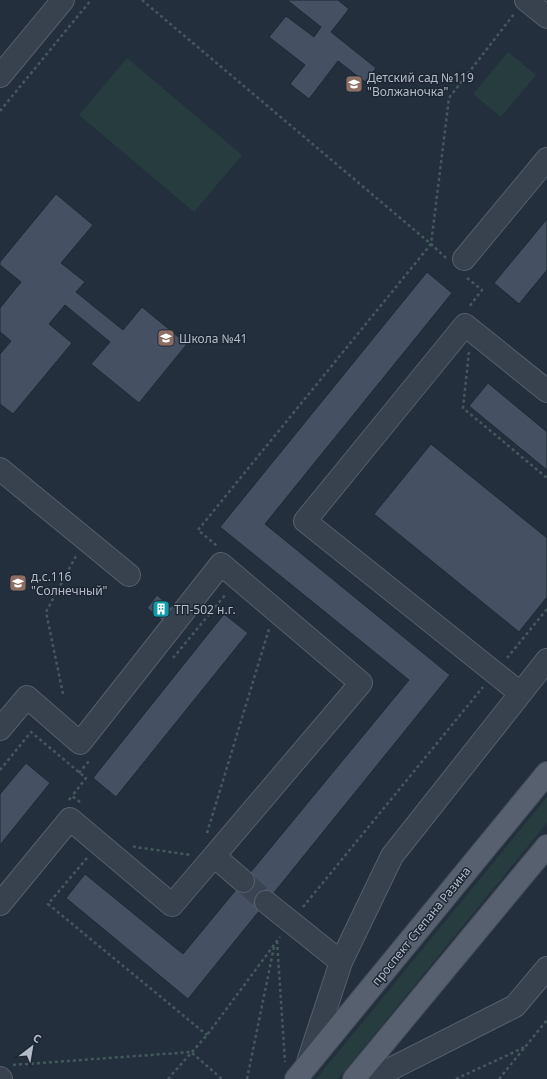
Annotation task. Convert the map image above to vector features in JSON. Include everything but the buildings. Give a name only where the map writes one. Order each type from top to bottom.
[{"type":"main road","name":"проспект Степана Разина","points":[[296,1070],[547,773]]},
{"type":"main road","points":[[354,1079],[547,846]]},
{"type":"street","points":[[0,76],[63,0]]},
{"type":"street","points":[[521,6],[547,17]]},
{"type":"street","points":[[459,265],[547,159]]},
{"type":"street","points":[[520,693],[305,521],[465,325],[547,391]]},
{"type":"street","points":[[0,469],[129,575]]},
{"type":"street","points":[[0,730],[26,697],[80,743],[221,564],[361,683],[172,905],[70,819],[0,904]]},
{"type":"street","points":[[296,1070],[342,962],[392,856],[547,660]]},
{"type":"street","points":[[214,856],[243,881]]},
{"type":"street","points":[[266,902],[342,962]]},
{"type":"street","points":[[371,1079],[515,1006],[547,968]]},
{"type":"path","points":[[0,110],[91,0]]},
{"type":"path","points":[[142,0],[431,244],[459,265],[482,290],[467,309]]},
{"type":"path","points":[[222,550],[198,530],[431,244],[449,98],[521,6]]},
{"type":"path","points":[[470,349],[463,408],[547,478]]},
{"type":"path","points":[[62,694],[46,612],[79,550]]},
{"type":"path","points":[[168,1079],[207,1035],[291,923],[547,609]]},
{"type":"path","points":[[207,834],[275,610]]},
{"type":"path","points":[[0,770],[31,732],[86,778],[72,796]]},
{"type":"path","points":[[88,856],[48,904],[207,1035]]},
{"type":"path","points":[[277,941],[296,1070]]},
{"type":"path","points":[[247,1079],[275,944]]},
{"type":"path","points":[[499,1079],[547,1020]]},
{"type":"path","points":[[456,1079],[525,1047]]},
{"type":"path","points":[[3,1074],[191,1052],[222,1079]]},
{"type":"green space","points":[[508,52],[536,75],[501,117],[473,94]]},
{"type":"green space","points":[[127,58],[242,155],[194,212],[79,115]]},
{"type":"green space","points":[[547,797],[547,823],[338,1079],[316,1079]]},
{"type":"tunnel","points":[[243,881],[266,902]]},
{"type":"place","name":"Детский сад №119 \"Волжаночка\"","points":[[354,84]]},
{"type":"place","name":"Школа №41","points":[[166,338]]},
{"type":"place","name":"д.с.116 \"Солнечный\"","points":[[18,583]]},
{"type":"place","name":"ТП-502 н.г.","points":[[161,609]]}]
